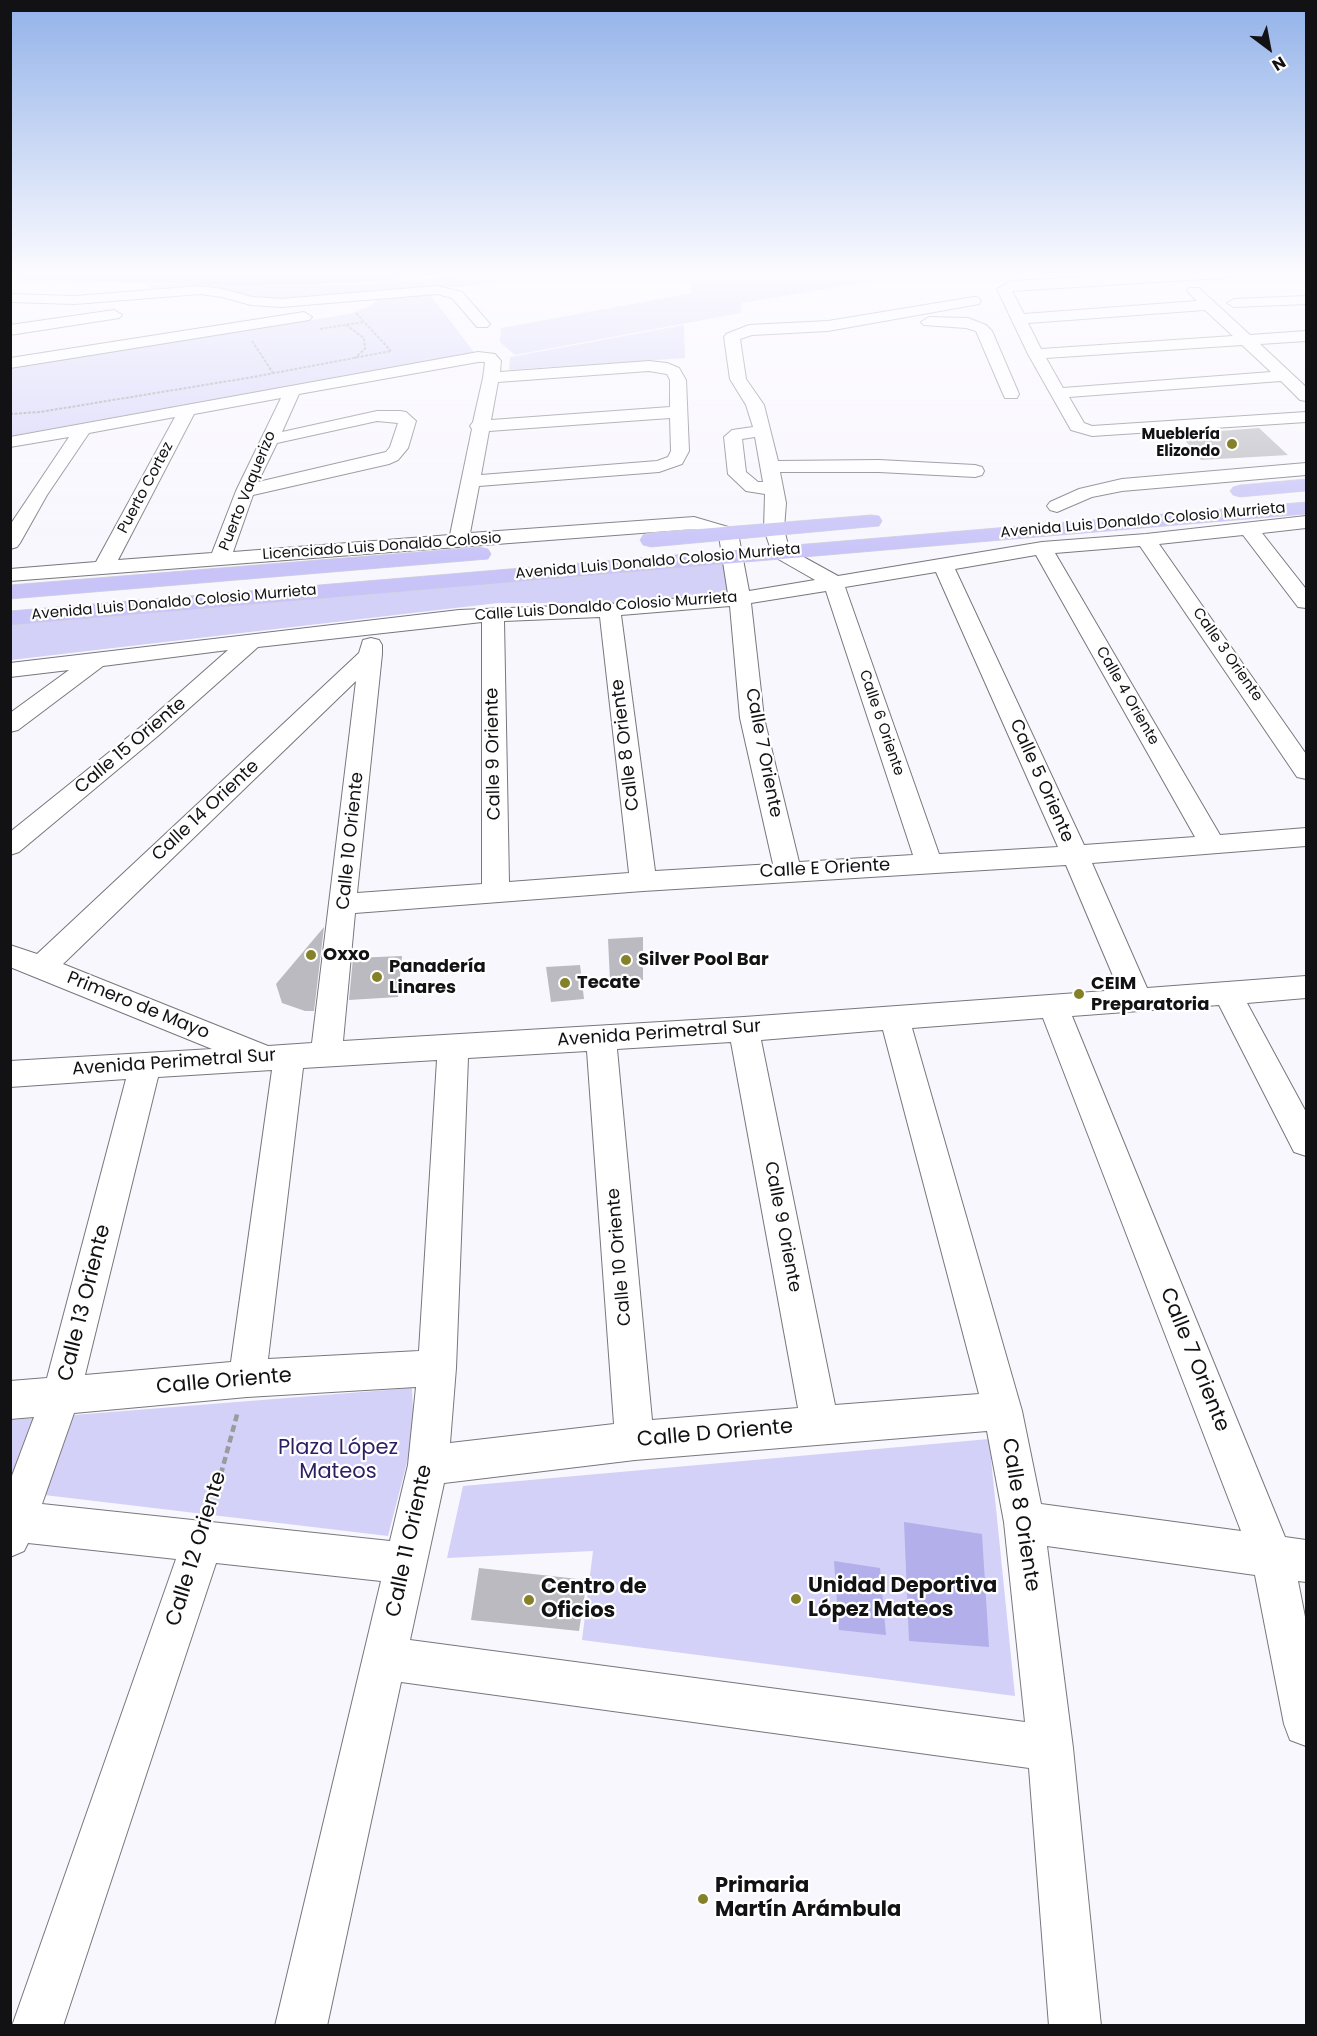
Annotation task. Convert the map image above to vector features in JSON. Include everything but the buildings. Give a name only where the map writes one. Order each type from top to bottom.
[{"type":"main road","name":"Avenida Luis Donaldo Colosio Murrieta","points":[[1047,507],[1306,485]]},
{"type":"main road","name":"Avenida Luis Donaldo Colosio Murrieta","points":[[10,618],[1306,508]]},
{"type":"main road","name":"Avenida Luis Donaldo Colosio Murrieta","points":[[10,592],[96,576],[890,520]]},
{"type":"main road","points":[[67,613],[55,606],[55,601],[96,576]]},
{"type":"main road","points":[[10,600],[67,613]]},
{"type":"street","points":[[10,442],[414,368]]},
{"type":"street","points":[[458,542],[492,368]]},
{"type":"street","points":[[491,378],[622,368]]},
{"type":"street","points":[[470,481],[659,466],[676,460],[680,451],[677,375],[667,368]]},
{"type":"street","points":[[736,368],[738,379],[754,405],[763,431],[776,503],[774,529],[780,552],[833,582]]},
{"type":"street","points":[[1000,368],[1011,394]]},
{"type":"street","points":[[1044,368],[1077,426],[1092,431],[1306,417]]},
{"type":"street","points":[[1276,368],[1306,396]]},
{"type":"street","points":[[1059,393],[1284,376]]},
{"type":"street","name":"Puerto Vaquerizo","points":[[220,559],[245,491],[293,390]]},
{"type":"street","name":"Puerto Cortez","points":[[96,576],[188,410]]},
{"type":"street","points":[[479,426],[678,412]]},
{"type":"street","points":[[245,491],[383,460],[392,456],[399,448],[407,421],[400,416],[377,416],[268,440]]},
{"type":"street","points":[[10,543],[39,495],[84,429]]},
{"type":"street","points":[[763,431],[738,434],[733,437],[737,474],[753,487],[774,489]]},
{"type":"street","points":[[770,467],[879,466],[975,471]]},
{"type":"street","points":[[1047,507],[1086,493],[1122,485],[1306,469]]},
{"type":"street","name":"Calle Luis Donaldo Colosio Murrieta","points":[[10,670],[250,643],[459,616],[610,610],[740,598],[1042,548],[1146,540],[1306,522]]},
{"type":"street","name":"Licenciado Luis Donaldo Colosio","points":[[10,575],[96,576],[220,559],[677,523],[708,525],[728,533]]},
{"type":"street","points":[[1248,528],[1306,602]]},
{"type":"street","points":[[728,533],[732,557]]},
{"type":"street","name":"Calle 3 Oriente","points":[[1146,540],[1306,771]]},
{"type":"street","name":"Calle 4 Oriente","points":[[1042,548],[1212,843]]},
{"type":"street","name":"Calle 7 Oriente","points":[[732,557],[740,598],[752,718],[788,872]]},
{"type":"street","name":"Calle 5 Oriente","points":[[943,565],[1075,855],[1137,998]]},
{"type":"street","name":"Calle 6 Oriente","points":[[833,582],[928,863]]},
{"type":"street","name":"Calle 8 Oriente","points":[[610,610],[643,881]]},
{"type":"street","name":"Calle 9 Oriente","points":[[493,616],[496,891]]},
{"type":"street","name":"Calle 10 Oriente","points":[[326,1054],[371,654],[372,627]]},
{"type":"street","name":"Calle 15 Oriente","points":[[10,846],[160,723],[250,643]]},
{"type":"street","name":"Calle 14 Oriente","points":[[42,967],[371,654]]},
{"type":"street","points":[[10,725],[96,660]]},
{"type":"street","name":"Calle E Oriente","points":[[344,904],[496,891],[1075,855],[1306,837]]},
{"type":"street","name":"Primero de Mayo","points":[[10,955],[277,1057]]},
{"type":"street","name":"Avenida Perimetral Sur","points":[[10,1074],[744,1029],[1306,987]]},
{"type":"street","points":[[1227,992],[1306,1142]]},
{"type":"street","name":"Calle 7 Oriente","points":[[1053,1006],[1289,1559],[1306,1724]]},
{"type":"street","name":"Calle 8 Oriente","points":[[894,1017],[1003,1411],[1024,1522],[1050,1748],[1074,2025]]},
{"type":"street","name":"Calle 9 Oriente","points":[[744,1029],[820,1425]]},
{"type":"street","name":"Calle 10 Oriente","points":[[602,1037],[635,1441]]},
{"type":"street","name":"Calle 11 Oriente","points":[[301,2025],[428,1465],[437,1368],[453,1047]]},
{"type":"street","points":[[247,1379],[277,1057]]},
{"type":"street","name":"Calle 13 Oriente","points":[[13,1526],[62,1396],[146,1066]]},
{"type":"street","name":"Calle Oriente","points":[[10,1400],[247,1379],[437,1368]]},
{"type":"street","name":"Calle D Oriente","points":[[428,1465],[635,1441],[1003,1411]]},
{"type":"street","points":[[1024,1522],[1289,1559]]},
{"type":"street","points":[[13,1526],[203,1542],[406,1563]]},
{"type":"street","name":"Calle 12 Oriente","points":[[37,2025],[203,1542]]},
{"type":"street","points":[[385,1658],[1050,1748]]},
{"type":"path","points":[[270,368],[273,373]]},
{"type":"path","points":[[10,414],[40,412],[300,368]]},
{"type":"path","name":"Calle 12 Oriente","points":[[203,1542],[247,1379]]},
{"type":"green space","points":[[11,368],[386,368],[11,436]]},
{"type":"green space","points":[[509,368],[538,368],[509,370]]},
{"type":"green space","points":[[722,563],[736,591],[615,603],[498,603],[11,660],[11,622]]},
{"type":"green space","name":"Plaza López Mateos","points":[[412,1388],[414,1435],[388,1536],[11,1491],[11,1420]]},
{"type":"green space","name":"Unidad Deportiva López Mateos","points":[[989,1439],[1015,1696],[582,1640],[593,1551],[447,1558],[463,1486]]},
{"type":"shaded area","points":[[904,1522],[982,1534],[989,1647],[909,1641]]},
{"type":"shaded area","points":[[834,1561],[880,1568],[886,1635],[839,1630]]},
{"type":"place","name":"Mueblería Elizondo","points":[[1232,444]]},
{"type":"place","name":"Oxxo","points":[[311,955]]},
{"type":"place","name":"Silver Pool Bar","points":[[626,960]]},
{"type":"place","name":"Panadería Linares","points":[[377,977]]},
{"type":"place","name":"Tecate","points":[[565,983]]},
{"type":"place","name":"CEIM Preparatoria","points":[[1079,994]]},
{"type":"place","name":"Unidad Deportiva López Mateos","points":[[796,1599]]},
{"type":"place","name":"Centro de Oficios","points":[[529,1600]]},
{"type":"place","name":"Primaria Martín Arámbula","points":[[703,1899]]}]
